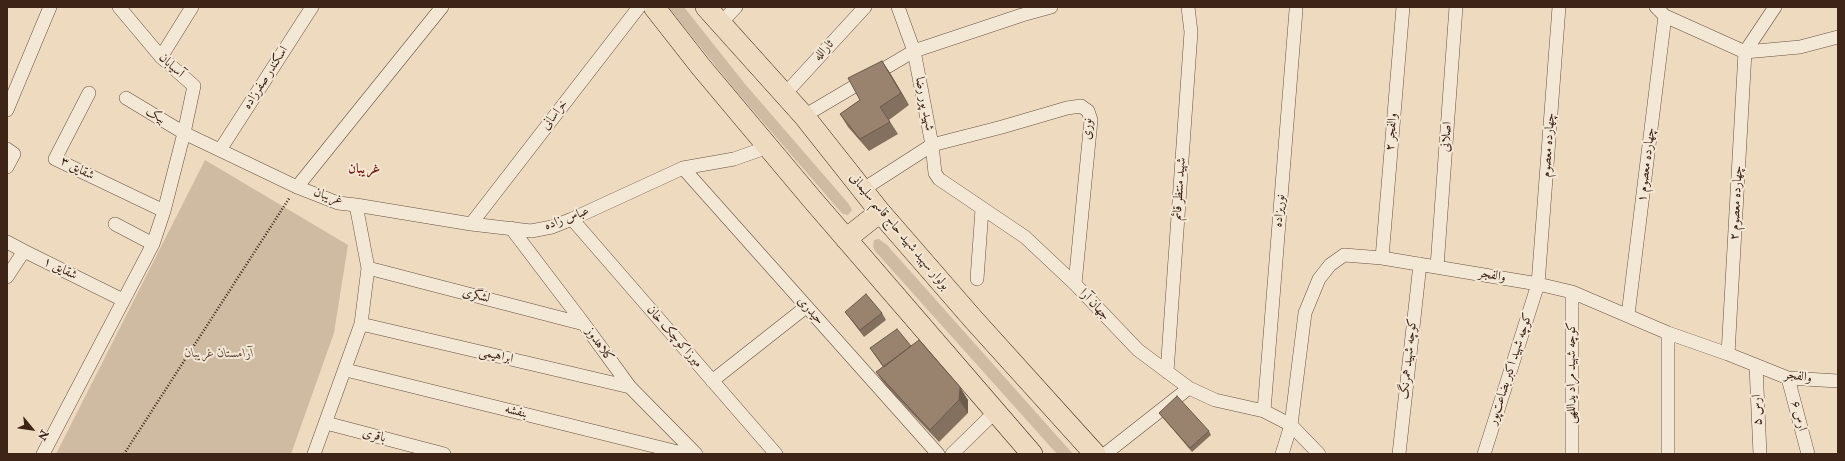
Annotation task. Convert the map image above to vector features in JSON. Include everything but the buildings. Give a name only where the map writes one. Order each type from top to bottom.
[{"type":"main road","points":[[654,7],[701,67],[768,147],[1032,454]]},
{"type":"main road","name":"بولوار سپهبد شهید حاج قاسم سلیمانی","points":[[706,7],[804,116],[880,212],[973,319],[1095,454]]},
{"type":"main road","points":[[846,239],[880,212]]},
{"type":"street","points":[[7,110],[50,7]]},
{"type":"street","name":"آسیابان","points":[[119,7],[161,57],[194,86],[184,133]]},
{"type":"street","points":[[161,57],[192,7]]},
{"type":"street","name":"اسکندر صفرزاده","points":[[220,150],[312,7]]},
{"type":"street","name":"غریبان","points":[[314,454],[346,370],[361,324],[368,268],[356,205],[338,203],[297,187],[442,7]]},
{"type":"street","name":"خراسانی","points":[[471,224],[639,7]]},
{"type":"street","points":[[720,24],[736,7]]},
{"type":"street","name":"ثارالله","points":[[784,95],[865,7]]},
{"type":"street","name":"شهید پور رضا","points":[[862,190],[932,145],[914,51],[898,7]]},
{"type":"street","points":[[804,116],[914,51],[1020,11],[1051,7]]},
{"type":"street","name":"شهید منتظر قائم","points":[[1167,372],[1191,32],[1188,7]]},
{"type":"street","name":"والفجر ۲","points":[[1382,258],[1403,7]]},
{"type":"street","name":"اصلانی","points":[[1438,267],[1456,7]]},
{"type":"street","name":"چهارده معصوم","points":[[1538,284],[1559,7]]},
{"type":"street","points":[[1745,52],[1775,7]]},
{"type":"street","name":"نوریزاده","points":[[1264,411],[1296,10]]},
{"type":"street","points":[[1661,11],[1745,52],[1800,46],[1838,37]]},
{"type":"street","name":"چهارده معصوم ۱","points":[[1628,315],[1661,11]]},
{"type":"street","name":"چهارده معصوم ۲","points":[[1728,354],[1745,52]]},
{"type":"street","name":"شقایق ۳","points":[[89,93],[55,158],[164,211]]},
{"type":"street","name":"بیک","points":[[126,98],[184,133],[297,187]]},
{"type":"street","name":"نوری","points":[[932,145],[1067,108],[1081,106],[1088,111],[1090,120],[1075,284]]},
{"type":"street","points":[[43,454],[153,244],[164,211],[184,133]]},
{"type":"street","name":"جهان آرا","points":[[932,145],[935,173],[939,179],[982,209],[1025,236],[1075,284],[1138,350],[1189,388],[1215,400],[1264,411],[1291,425],[1319,454]]},
{"type":"street","name":"عباس زاده","points":[[356,205],[471,224],[531,231],[552,227],[572,219],[682,168],[734,159],[768,147]]},
{"type":"street","points":[[7,149],[14,154],[7,167]]},
{"type":"street","name":"حیدری","points":[[682,168],[938,454]]},
{"type":"street","points":[[977,279],[982,209]]},
{"type":"street","name":"میرزاکوچک خان","points":[[572,219],[776,454]]},
{"type":"street","points":[[115,224],[153,244]]},
{"type":"street","name":"کلاهدوز","points":[[511,228],[630,387],[696,454]]},
{"type":"street","name":"شقایق ۱","points":[[7,242],[123,300]]},
{"type":"street","points":[[9,270],[24,251]]},
{"type":"street","name":"والفجر","points":[[1282,454],[1291,425],[1305,313],[1319,279],[1330,265],[1344,255],[1382,258],[1420,264],[1538,284],[1572,292],[1628,315],[1668,334],[1728,354],[1788,378],[1838,380]]},
{"type":"street","name":"کوچه شهید همرنگ","points":[[1399,454],[1420,264]]},
{"type":"street","name":"لشگری","points":[[368,268],[584,324]]},
{"type":"street","name":"کوچه شهید اکبر بضاعت‌پور","points":[[1484,454],[1538,284]]},
{"type":"street","name":"کوچه شهید مراد یداللهی","points":[[1572,292],[1572,454]]},
{"type":"street","points":[[712,381],[806,308]]},
{"type":"street","name":"ابراهیمی","points":[[361,324],[630,387]]},
{"type":"street","points":[[1668,334],[1668,454]]},
{"type":"street","name":"ارس ۵","points":[[1756,366],[1760,454]]},
{"type":"street","name":"بنفشه","points":[[346,370],[686,454]]},
{"type":"street","name":"ارس ۶","points":[[1788,378],[1808,454]]},
{"type":"street","points":[[1106,454],[1189,388]]},
{"type":"street","points":[[952,454],[995,412]]},
{"type":"street","name":"باقری","points":[[326,423],[444,454]]},
{"type":"path","points":[[124,454],[297,187]]},
{"type":"green space","points":[[668,7],[684,7],[745,84],[848,203],[852,210],[848,215],[843,214],[839,210],[736,91]]},
{"type":"green space","name":"آرامستان غریبان","points":[[205,160],[348,245],[334,333],[291,454],[56,454]]},
{"type":"green space","points":[[879,239],[887,245],[1073,454],[1057,454],[875,251],[873,246],[874,240]]},
{"type":"district","name":"غریبان","points":[[364,170]]}]
